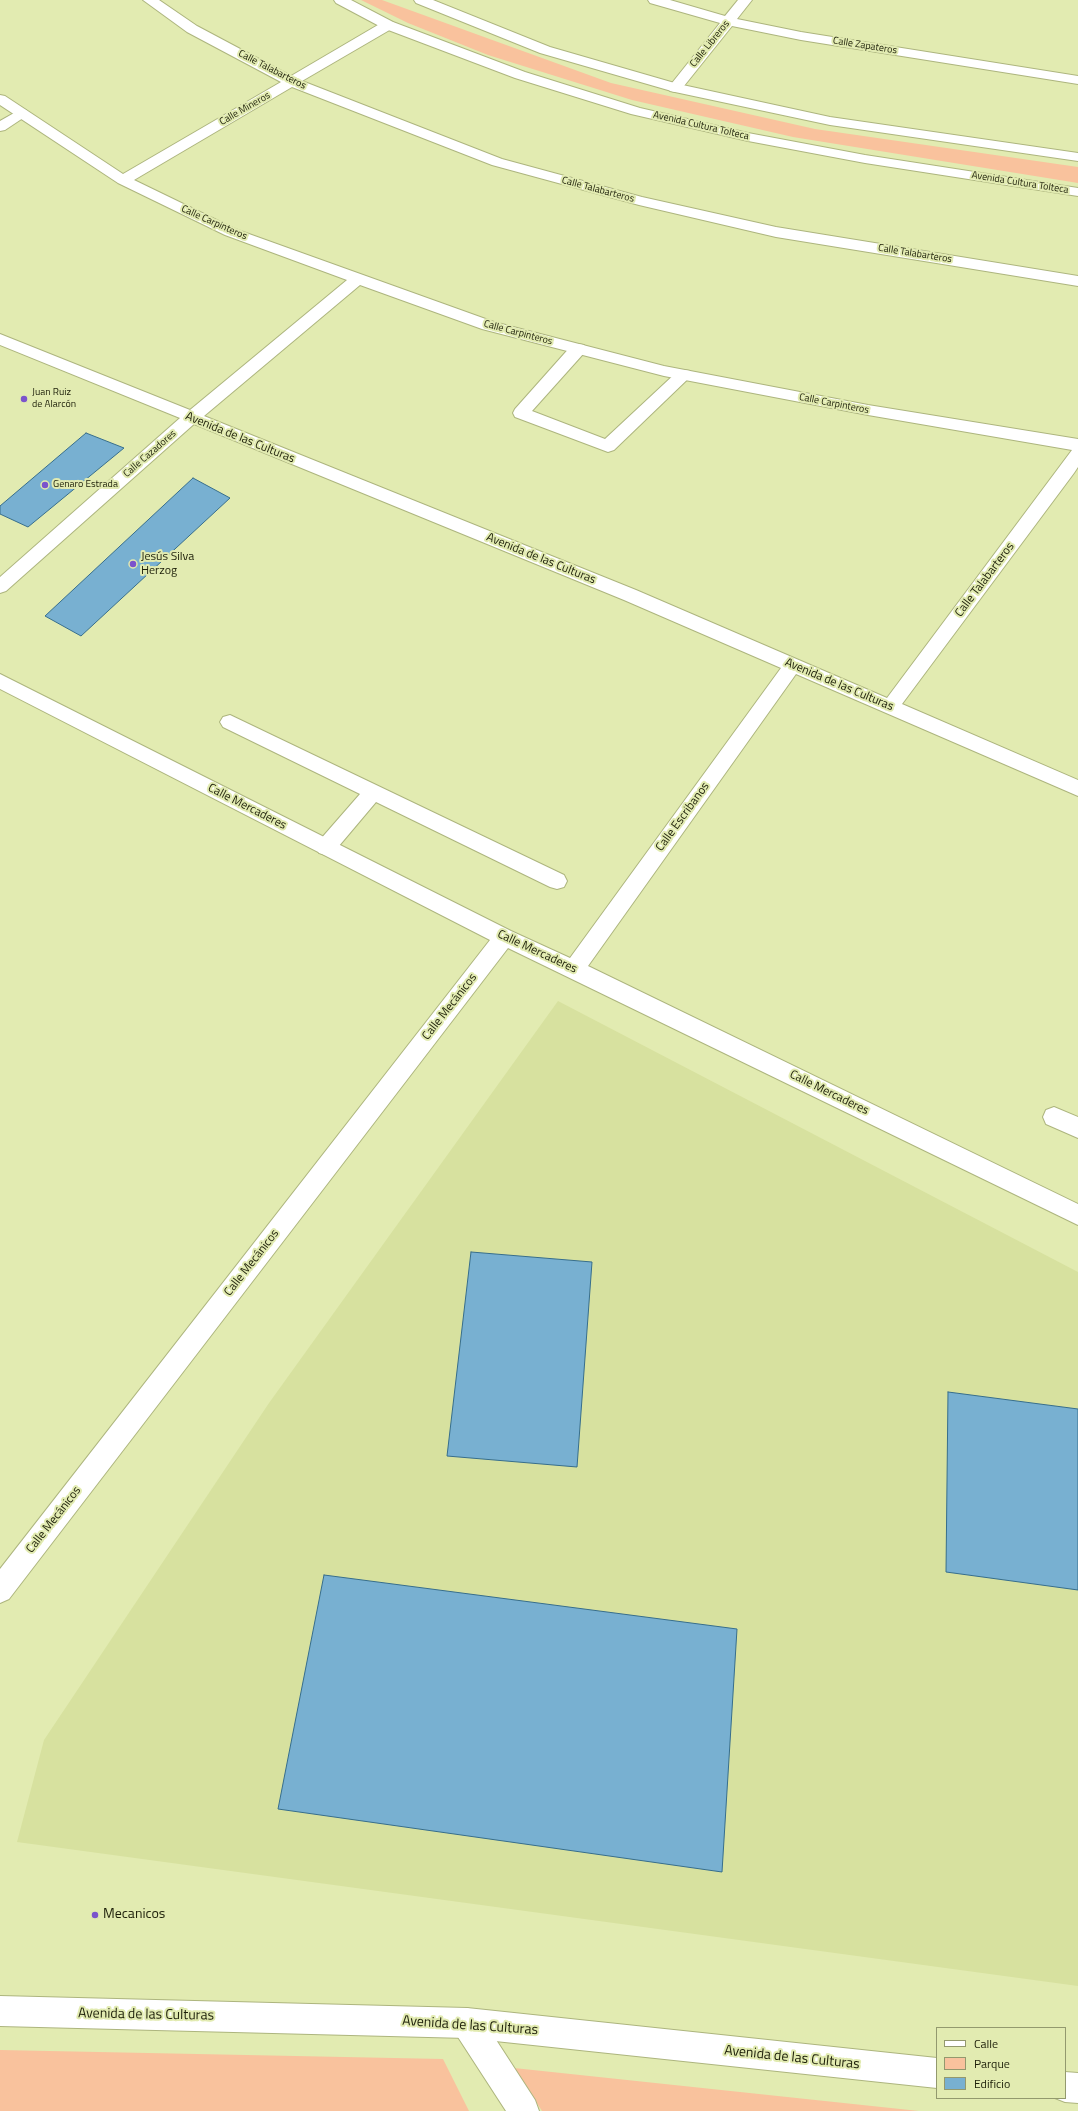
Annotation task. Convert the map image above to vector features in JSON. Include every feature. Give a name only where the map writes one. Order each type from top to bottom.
[{"type":"street","name":"Calle Talabarteros","points":[[150,0],[192,29],[291,82],[497,162],[639,201],[776,232],[1078,281]]},
{"type":"street","name":"Avenida Cultura Tolteca","points":[[341,0],[388,25],[520,75],[636,111],[748,137],[865,159],[1078,192]]},
{"type":"street","points":[[421,0],[545,50],[675,88],[830,120],[1078,157]]},
{"type":"street","name":"Calle Zapateros","points":[[655,0],[729,21],[801,36],[1078,80]]},
{"type":"street","name":"Calle Libreros","points":[[675,88],[745,0]]},
{"type":"street","name":"Calle Mineros","points":[[122,180],[388,25]]},
{"type":"street","name":"Calle Carpinteros","points":[[0,99],[122,180],[230,232],[488,326],[684,375],[868,410],[1078,445]]},
{"type":"street","points":[[0,127],[21,113]]},
{"type":"street","name":"Calle Cazadores","points":[[0,587],[191,418],[358,279]]},
{"type":"street","name":"Avenida de las Culturas","points":[[0,339],[191,418],[630,595],[1078,788]]},
{"type":"street","points":[[578,349],[521,413],[608,446],[684,375]]},
{"type":"street","name":"Calle Talabarteros","points":[[890,707],[1068,469],[1078,453]]},
{"type":"street","name":"Calle Escribanos","points":[[574,969],[792,666]]},
{"type":"street","name":"Calle Mercaderes","points":[[0,681],[504,937],[574,969],[1078,1215]]},
{"type":"street","points":[[230,722],[557,881]]},
{"type":"street","points":[[326,847],[373,792]]},
{"type":"street","name":"Calle Mecánicos","points":[[0,1590],[504,937]]},
{"type":"street","points":[[1054,1118],[1078,1128]]},
{"type":"street","name":"Avenida de las Culturas","points":[[0,2011],[467,2023],[936,2073]]},
{"type":"street","points":[[467,2023],[524,2111]]},
{"type":"street","points":[[1066,2087],[1078,2088]]},
{"type":"shaded area","points":[[558,1001],[1078,1272],[1078,1986],[17,1842],[44,1740],[269,1403]]},
{"type":"green space","points":[[361,0],[382,0],[611,83],[815,129],[1078,167],[1078,183],[793,137],[632,100],[488,55],[408,23]]},
{"type":"green space","points":[[0,2050],[443,2059],[469,2111],[0,2111]]},
{"type":"green space","points":[[514,2068],[919,2111],[542,2111]]},
{"type":"building","name":"Genaro Estrada","points":[[86,433],[124,448],[28,527],[0,514],[0,506]]},
{"type":"building","name":"Jesús Silva Herzog","points":[[193,478],[230,498],[81,636],[45,616]]},
{"type":"building","points":[[471,1252],[592,1262],[577,1467],[447,1456]]},
{"type":"building","points":[[948,1392],[1078,1409],[1078,1590],[946,1572]]},
{"type":"building","points":[[324,1575],[737,1629],[722,1872],[278,1809]]},
{"type":"place","name":"Juan Ruiz de Alarcón","points":[[24,399]]},
{"type":"place","name":"Genaro Estrada","points":[[45,485]]},
{"type":"place","name":"Jesús Silva Herzog","points":[[133,564]]},
{"type":"place","name":"Mecanicos","points":[[95,1915]]}]
